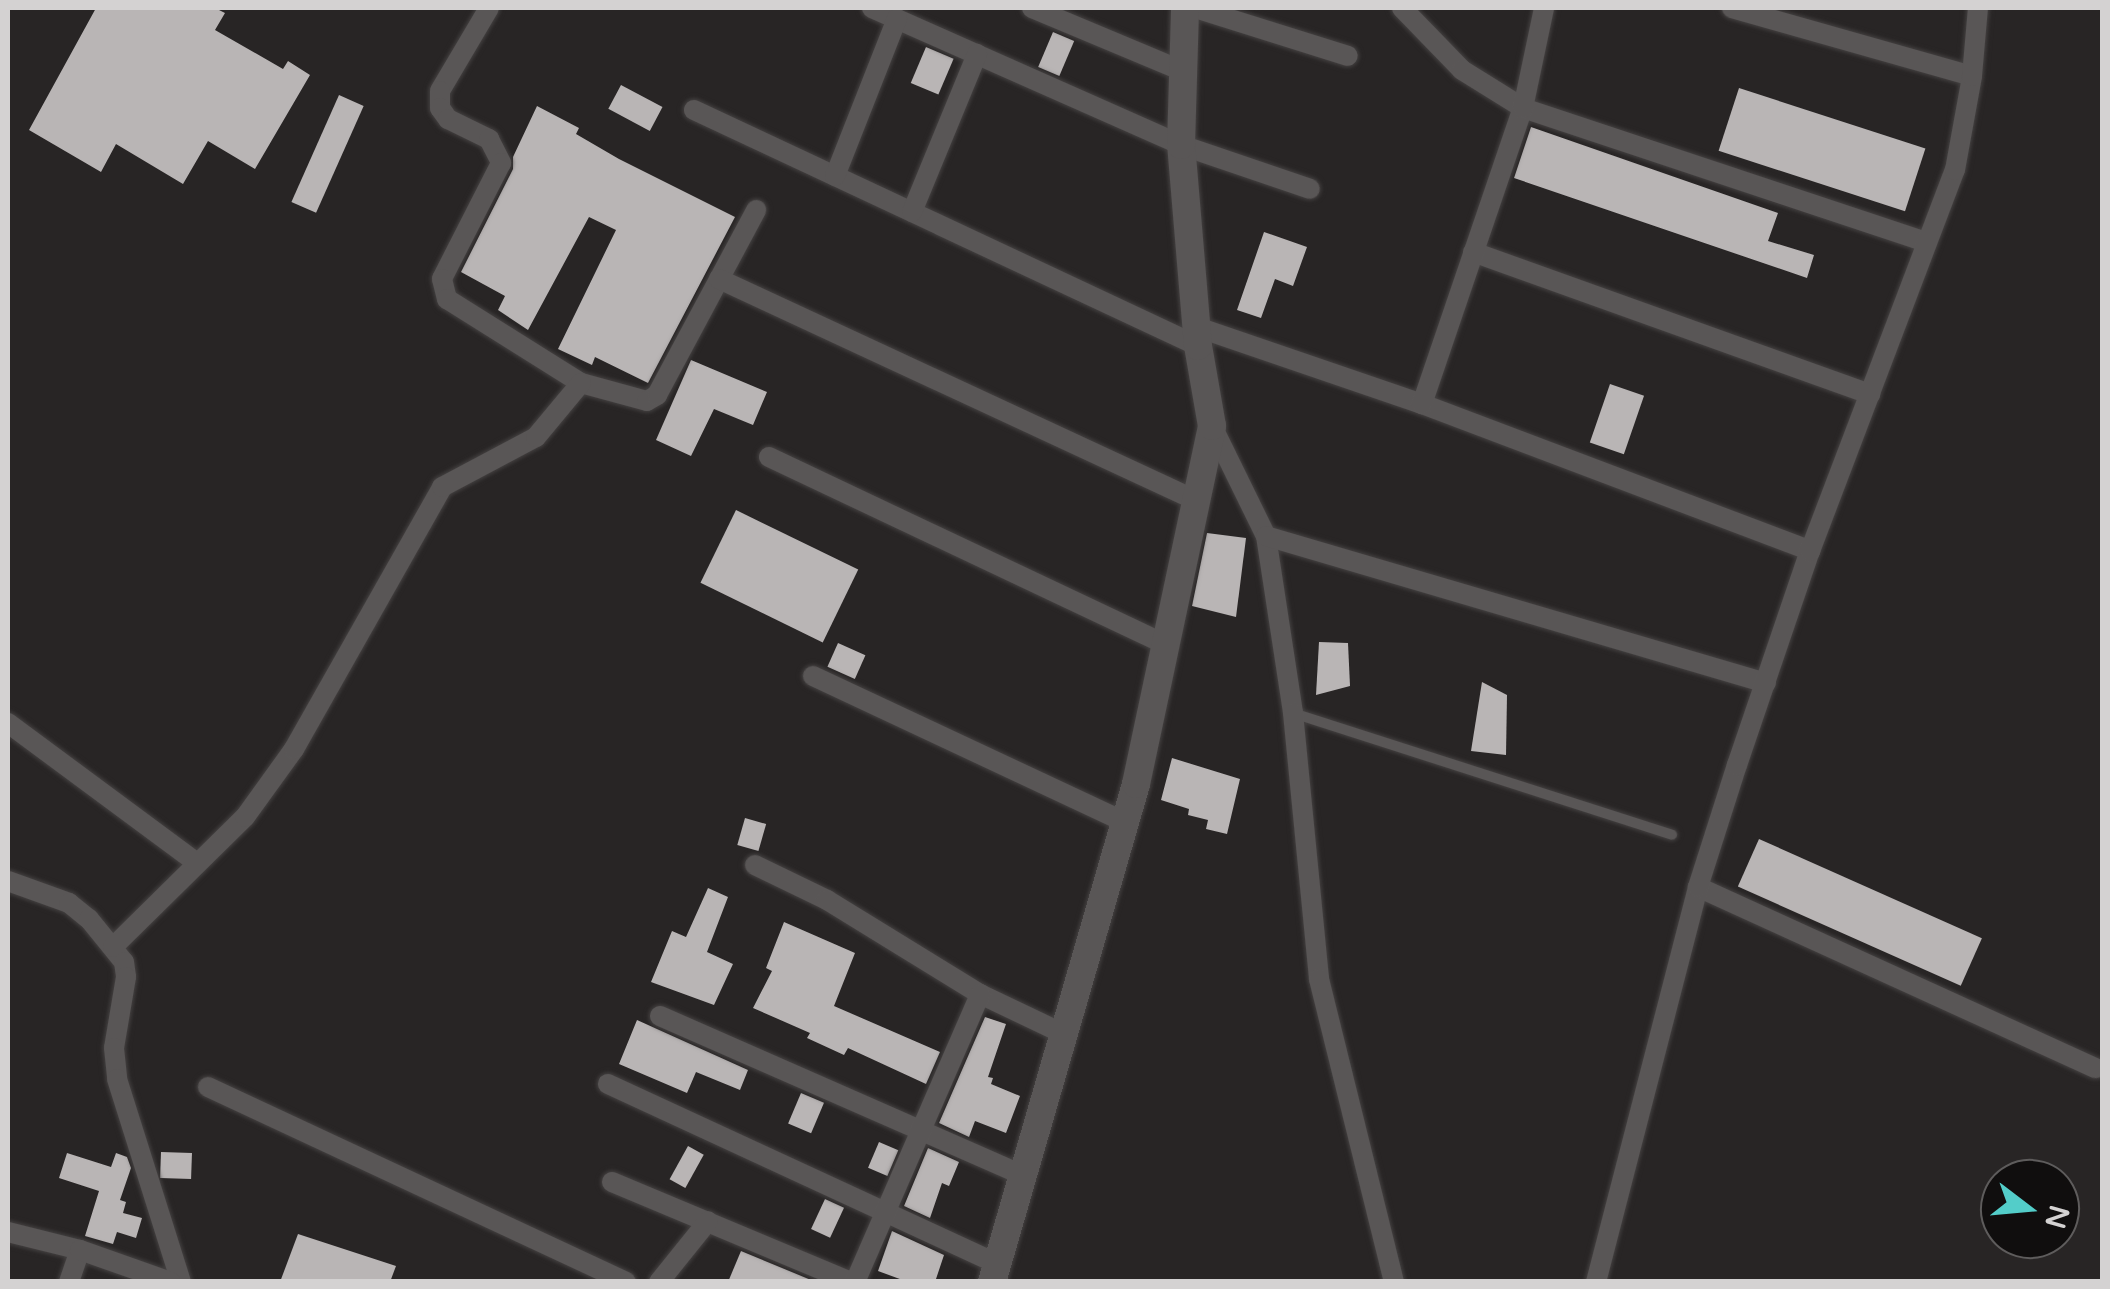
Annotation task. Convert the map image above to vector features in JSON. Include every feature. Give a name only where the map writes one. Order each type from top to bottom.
[{"type":"street","points":[[489,8],[440,92],[440,108],[448,119],[489,140],[501,163],[442,279],[443,293],[458,308],[580,383],[638,401],[657,395],[756,210]]},
{"type":"street","points":[[872,8],[1181,145],[1310,189]]},
{"type":"street","points":[[1032,8],[1180,70]]},
{"type":"street","points":[[1184,8],[1181,145],[1198,336],[1212,426],[1266,536],[1292,714],[1320,979],[1393,1274],[1408,1282]]},
{"type":"street","points":[[1196,8],[1348,56]]},
{"type":"street","points":[[1402,8],[1462,70],[1523,108],[1925,242]]},
{"type":"street","points":[[1422,404],[1523,108],[1544,8]]},
{"type":"street","points":[[1732,8],[1972,76]]},
{"type":"street","points":[[1596,1282],[1698,887],[1810,552],[1955,170],[1972,76],[1978,8]]},
{"type":"street","points":[[836,176],[897,19]]},
{"type":"street","points":[[912,212],[977,54]]},
{"type":"street","points":[[694,110],[912,212],[1198,336],[1422,404],[1810,552]]},
{"type":"street","points":[[1473,252],[1870,394]]},
{"type":"street","points":[[719,279],[1193,499]]},
{"type":"street","points":[[113,947],[196,862],[235,829],[294,749],[442,487],[536,437],[580,383]]},
{"type":"street","points":[[608,1084],[886,1213],[995,1273],[1125,822],[1212,426]]},
{"type":"street","points":[[769,457],[1164,644]]},
{"type":"street","points":[[1266,536],[1766,683]]},
{"type":"street","points":[[813,676],[1125,822]]},
{"type":"street","points":[[8,723],[196,862]]},
{"type":"street","points":[[755,865],[827,900],[980,994],[1064,1034]]},
{"type":"street","points":[[8,881],[69,903],[124,962],[126,977],[114,1048],[117,1079],[181,1282]]},
{"type":"street","points":[[1698,887],[2096,1068]]},
{"type":"street","points":[[612,1182],[853,1282],[980,994]]},
{"type":"street","points":[[660,1016],[1023,1175]]},
{"type":"street","points":[[208,1087],[626,1282]]},
{"type":"street","points":[[660,1282],[708,1221]]},
{"type":"street","points":[[8,1232],[80,1250],[171,1282]]},
{"type":"street","points":[[69,1282],[80,1250]]},
{"type":"lane","points":[[1292,714],[1672,834]]},
{"type":"building","points":[[96,8],[215,8],[225,13],[215,30],[283,69],[288,61],[310,75],[255,169],[208,141],[183,184],[116,144],[101,172],[29,130]]},
{"type":"building","points":[[1053,32],[1074,41],[1059,76],[1038,67]]},
{"type":"building","points":[[926,47],[954,59],[938,95],[911,83]]},
{"type":"building","points":[[621,85],[662,107],[650,131],[608,109]]},
{"type":"building","points":[[1739,88],[1925,149],[1905,211],[1719,151]]},
{"type":"building","points":[[339,95],[364,106],[316,213],[291,202]]},
{"type":"building","points":[[537,106],[579,128],[576,134],[619,159],[735,217],[648,383],[595,357],[592,365],[558,349],[616,230],[589,217],[528,330],[498,310],[505,296],[461,272],[513,169],[513,157]]},
{"type":"building","points":[[1531,127],[1778,213],[1768,241],[1814,255],[1807,278],[1514,178]]},
{"type":"building","points":[[1264,232],[1307,247],[1293,286],[1275,279],[1261,318],[1237,310]]},
{"type":"building","points":[[691,360],[767,392],[753,425],[714,409],[691,456],[656,440]]},
{"type":"building","points":[[1610,384],[1644,396],[1624,454],[1590,443]]},
{"type":"building","points":[[736,510],[858,570],[823,642],[700,583]]},
{"type":"building","points":[[1207,533],[1246,538],[1236,617],[1192,606]]},
{"type":"building","points":[[1319,642],[1348,643],[1350,686],[1316,695]]},
{"type":"building","points":[[838,643],[865,655],[855,679],[827,667]]},
{"type":"building","points":[[1482,682],[1507,695],[1506,755],[1471,751]]},
{"type":"building","points":[[1172,758],[1240,779],[1227,834],[1206,829],[1208,820],[1188,815],[1189,809],[1161,800]]},
{"type":"building","points":[[745,818],[766,824],[758,851],[737,845]]},
{"type":"building","points":[[1759,839],[1982,938],[1961,986],[1738,887]]},
{"type":"building","points":[[708,888],[728,897],[707,952],[733,964],[714,1005],[651,982],[672,931],[686,937]]},
{"type":"building","points":[[784,922],[855,953],[834,1006],[940,1052],[926,1084],[848,1048],[844,1055],[807,1038],[810,1033],[753,1008],[772,971],[766,968]]},
{"type":"building","points":[[985,1017],[1006,1024],[988,1077],[993,1078],[991,1084],[1020,1096],[1006,1133],[975,1121],[969,1137],[939,1123]]},
{"type":"building","points":[[637,1020],[748,1070],[740,1090],[696,1072],[687,1093],[619,1064]]},
{"type":"building","points":[[801,1093],[824,1103],[811,1133],[788,1123]]},
{"type":"building","points":[[879,1142],[898,1150],[887,1176],[868,1168]]},
{"type":"building","points":[[688,1146],[704,1155],[685,1188],[670,1179]]},
{"type":"building","points":[[928,1148],[959,1162],[949,1186],[942,1183],[930,1218],[904,1206]]},
{"type":"building","points":[[161,1152],[192,1153],[191,1179],[160,1178]]},
{"type":"building","points":[[67,1153],[111,1167],[116,1153],[127,1157],[131,1168],[120,1200],[126,1202],[123,1213],[142,1218],[136,1238],[117,1232],[113,1244],[85,1236],[99,1191],[59,1178]]},
{"type":"building","points":[[825,1199],[844,1208],[830,1238],[811,1229]]},
{"type":"building","points":[[892,1231],[944,1255],[935,1282],[908,1282],[878,1271]]},
{"type":"building","points":[[298,1234],[396,1266],[390,1282],[280,1282]]},
{"type":"building","points":[[741,1251],[811,1280],[811,1282],[728,1282]]}]
